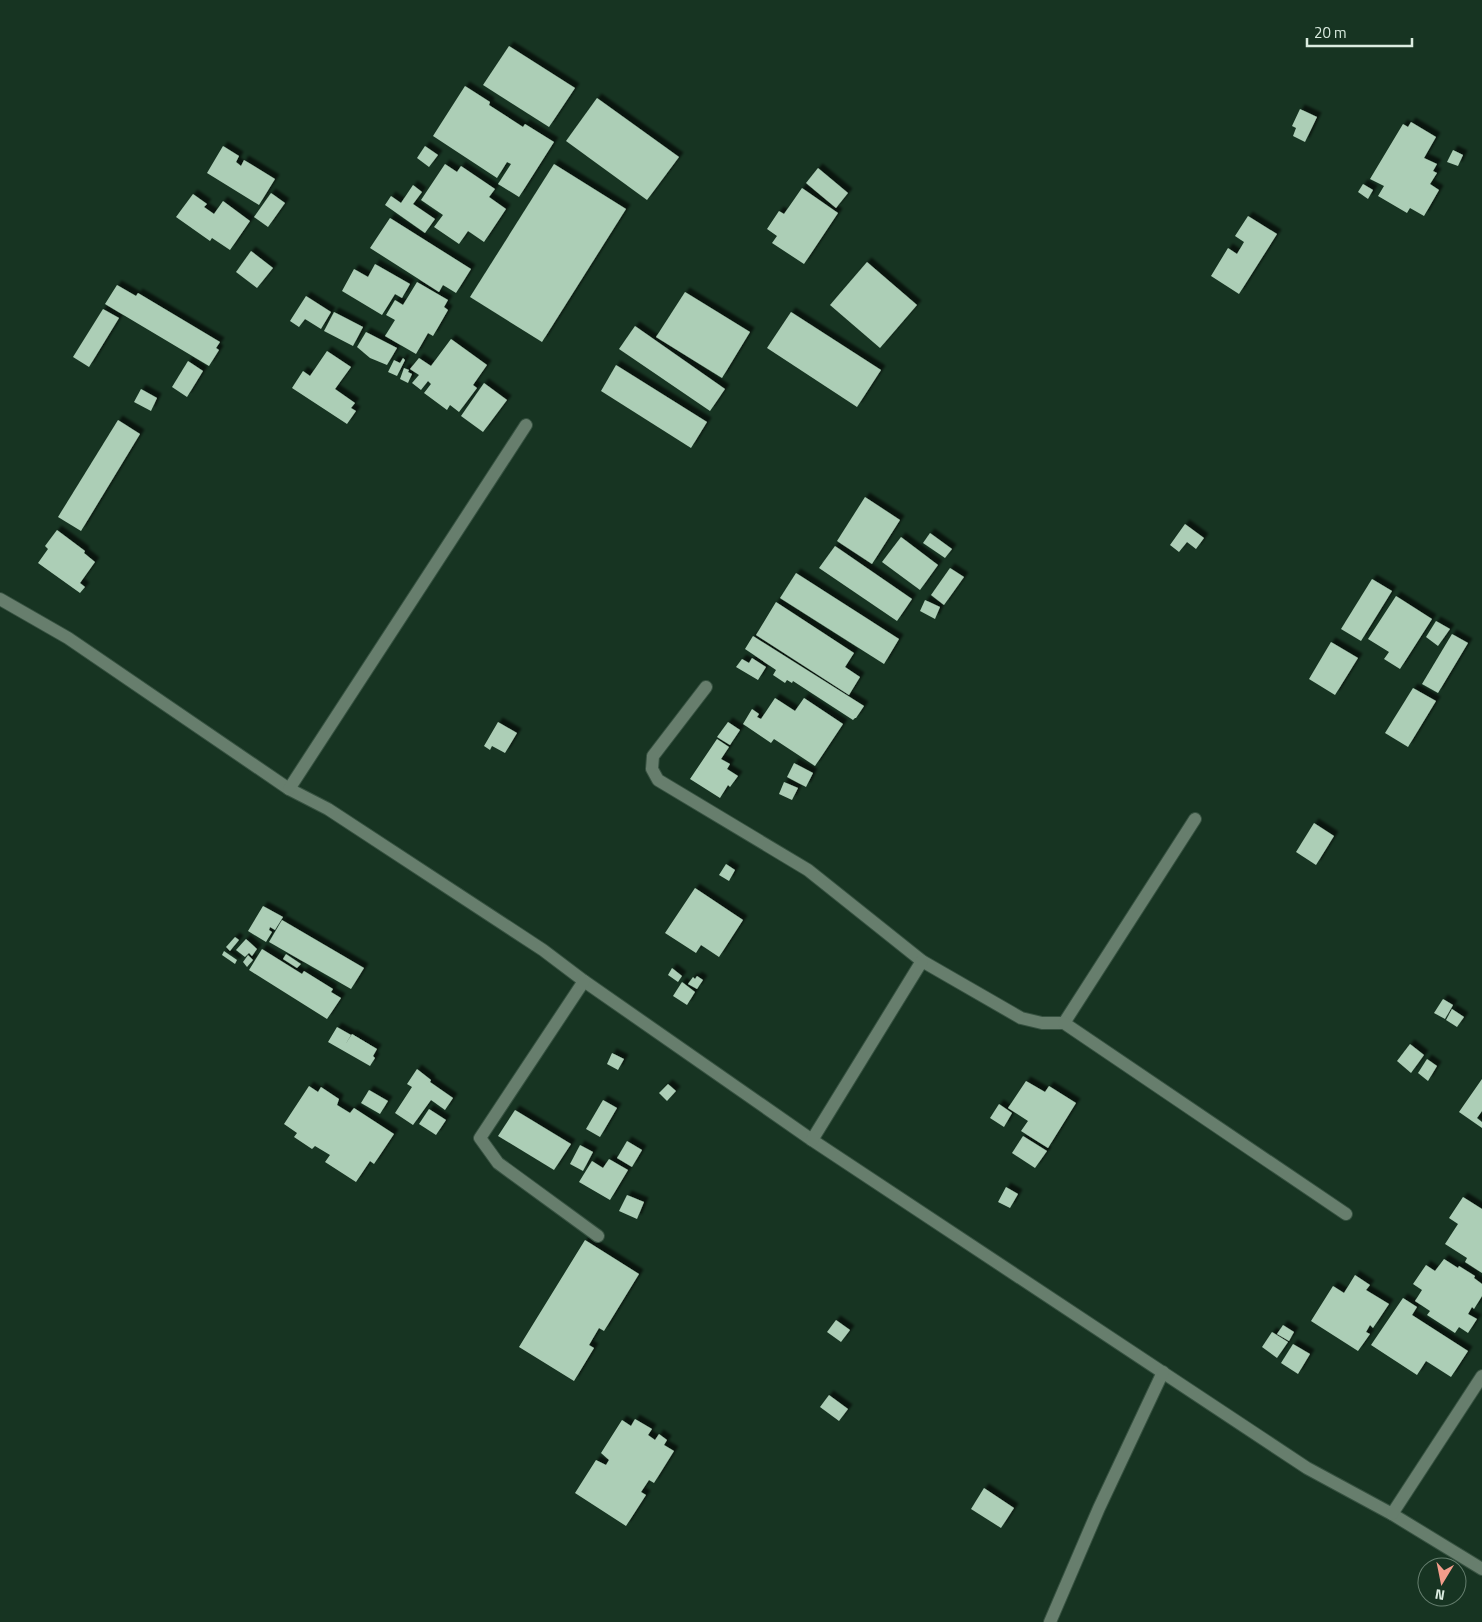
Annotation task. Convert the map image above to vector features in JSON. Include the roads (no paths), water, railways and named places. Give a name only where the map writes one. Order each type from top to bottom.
[{"type":"street","points":[[289,788],[526,425]]},
{"type":"street","points":[[0,599],[68,638],[289,788],[328,809],[543,950],[584,981],[812,1140],[1307,1468],[1392,1514],[1482,1569]]},
{"type":"street","points":[[706,686],[653,756],[652,769],[658,780],[808,870],[922,961],[1021,1018],[1042,1023],[1064,1023],[1346,1214]]},
{"type":"street","points":[[1064,1023],[1194,819]]},
{"type":"street","points":[[812,1140],[922,961]]},
{"type":"street","points":[[584,981],[480,1138],[498,1163],[598,1236]]},
{"type":"street","points":[[1050,1622],[1103,1499],[1163,1372]]},
{"type":"street","points":[[1392,1514],[1482,1376]]}]
